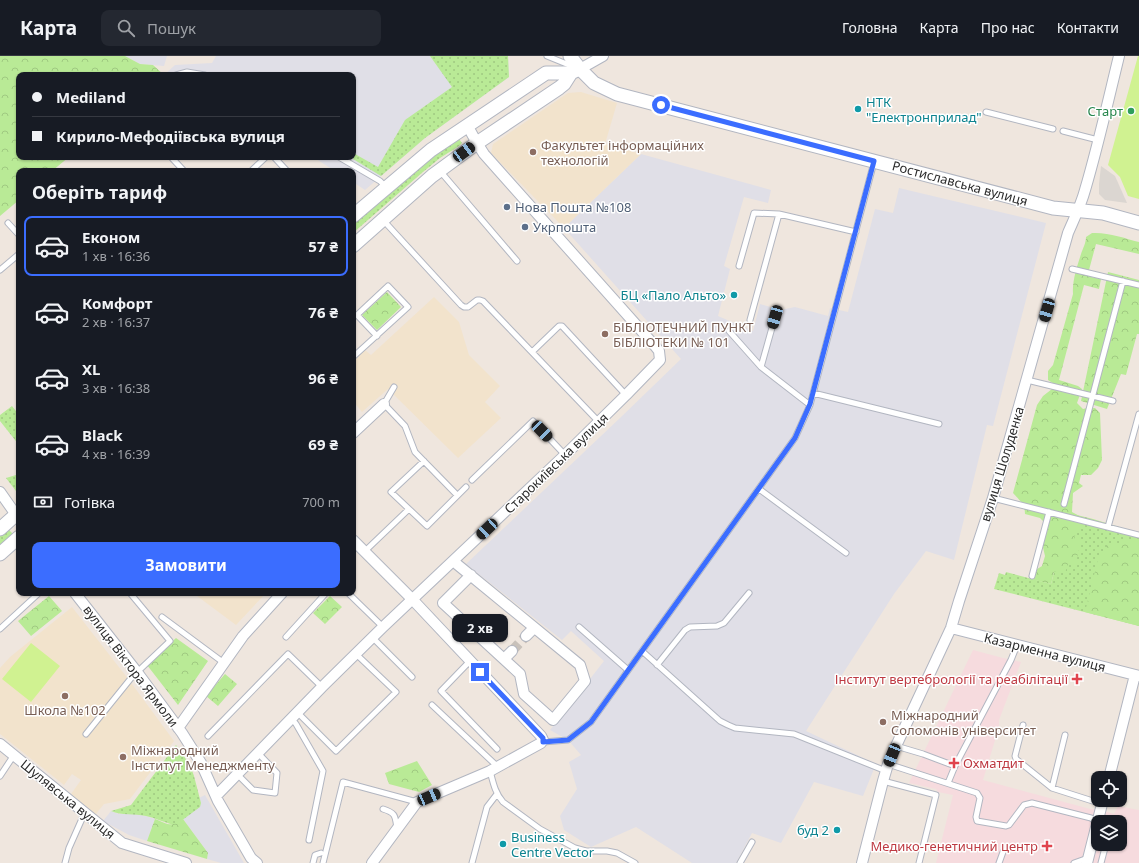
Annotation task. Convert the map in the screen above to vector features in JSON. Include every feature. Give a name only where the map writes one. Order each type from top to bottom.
[{"type":"street","name":"Ростиславська вулиця","points":[[570,56],[576,71],[594,84],[617,94],[1053,208],[1102,213],[1139,223]]},
{"type":"street","points":[[356,243],[439,170],[559,88],[576,71],[603,56]]},
{"type":"street","name":"вулиця Шолуденка","points":[[862,863],[887,768],[951,628],[993,498],[1068,233],[1078,211],[1085,190],[1119,56]]},
{"type":"street","points":[[356,213],[431,150],[546,73],[576,71]]},
{"type":"street","name":"Старокиївська вулиця","points":[[216,796],[322,687],[383,627],[566,455],[660,360],[659,351],[484,154],[468,125]]},
{"type":"street","points":[[356,430],[384,404]]},
{"type":"street","points":[[0,492],[16,513]]},
{"type":"street","points":[[0,529],[16,517]]},
{"type":"street","points":[[0,554],[16,540]]},
{"type":"street","points":[[356,543],[412,599],[543,738],[543,742],[494,769],[417,802],[372,863]]},
{"type":"street","points":[[453,561],[580,665],[585,681],[553,720],[524,694],[520,674],[443,603],[470,575]]},
{"type":"street","name":"вулиця Віктора Ярмоли","points":[[78,596],[178,728],[201,763],[216,796],[251,858],[257,863]]},
{"type":"street","points":[[178,728],[243,636],[279,596]]},
{"type":"street","points":[[526,636],[534,628]]},
{"type":"street","name":"Казарменна вулиця","points":[[951,628],[1137,676]]},
{"type":"street","points":[[504,659],[512,651]]},
{"type":"street","points":[[1111,771],[1137,676]]},
{"type":"street","name":"Шулявська вулиця","points":[[0,744],[122,843],[186,863]]},
{"type":"street","points":[[1088,860],[1091,849]]},
{"type":"lane","points":[[548,56],[576,71]]},
{"type":"lane","points":[[986,112],[1053,129]]},
{"type":"lane","points":[[1063,132],[1098,140]]},
{"type":"lane","points":[[174,160],[181,168]]},
{"type":"lane","points":[[254,168],[263,160]]},
{"type":"lane","points":[[277,160],[283,168]]},
{"type":"lane","points":[[345,160],[380,181],[386,187]]},
{"type":"lane","points":[[543,742],[568,740],[591,722],[795,438],[810,404],[874,161]]},
{"type":"lane","points":[[439,170],[517,261]]},
{"type":"lane","points":[[739,266],[754,213],[779,214],[856,232]]},
{"type":"lane","points":[[750,320],[779,214]]},
{"type":"lane","points":[[382,220],[464,308],[468,308],[477,300],[480,300],[599,422]]},
{"type":"lane","points":[[8,223],[16,232]]},
{"type":"lane","points":[[0,270],[16,257]]},
{"type":"lane","points":[[1072,269],[1139,285]]},
{"type":"lane","points":[[1064,504],[1123,281]]},
{"type":"lane","points":[[356,354],[408,307],[388,286],[357,315],[376,336]]},
{"type":"lane","points":[[761,367],[775,317]]},
{"type":"lane","points":[[532,352],[559,326],[562,326],[626,395]]},
{"type":"lane","points":[[729,331],[761,367],[810,404]]},
{"type":"lane","points":[[1027,380],[1113,401]]},
{"type":"lane","points":[[394,387],[384,404],[405,426],[415,452],[457,495]]},
{"type":"lane","points":[[813,393],[939,424]]},
{"type":"lane","points":[[1108,527],[1139,414]]},
{"type":"lane","points":[[472,480],[533,421],[566,455]]},
{"type":"lane","points":[[424,461],[391,492],[427,526],[466,487]]},
{"type":"lane","points":[[759,489],[846,553]]},
{"type":"lane","points":[[993,498],[1139,535]]},
{"type":"lane","points":[[364,552],[409,509]]},
{"type":"lane","points":[[1032,576],[1049,512]]},
{"type":"lane","points":[[657,665],[685,630],[690,627],[717,626],[724,623],[749,594]]},
{"type":"lane","points":[[0,629],[36,596]]},
{"type":"lane","points":[[86,734],[137,672],[170,642],[132,596]]},
{"type":"lane","points":[[286,637],[323,596]]},
{"type":"lane","points":[[351,596],[383,627]]},
{"type":"lane","points":[[162,617],[224,663]]},
{"type":"lane","points":[[579,627],[628,670]]},
{"type":"lane","points":[[372,638],[412,677]]},
{"type":"lane","points":[[948,783],[955,766],[1011,660],[1017,645]]},
{"type":"lane","points":[[642,651],[720,721],[735,728],[794,734],[887,768],[948,783],[974,792],[979,796],[980,800],[976,819],[977,822],[1006,826],[1009,825],[1024,805],[1032,802],[1091,818]]},
{"type":"lane","points":[[208,736],[288,654],[322,687]]},
{"type":"lane","points":[[295,716],[336,751],[396,692],[356,654]]},
{"type":"lane","points":[[470,661],[440,691],[497,749]]},
{"type":"lane","points":[[432,705],[494,769],[497,794],[503,802],[540,828],[575,848],[586,851],[607,851],[617,853],[635,863]]},
{"type":"lane","points":[[295,716],[296,724],[324,771],[309,840]]},
{"type":"lane","points":[[1023,725],[1015,757],[1016,759],[1052,788],[1091,799]]},
{"type":"lane","points":[[1052,788],[1065,735]]},
{"type":"lane","points":[[896,746],[955,766]]},
{"type":"lane","points":[[237,774],[253,790],[275,793],[277,773],[258,753]]},
{"type":"lane","points":[[0,776],[14,755]]},
{"type":"lane","points":[[883,781],[936,796],[919,863]]},
{"type":"lane","points":[[323,863],[343,782],[417,802]]},
{"type":"lane","points":[[472,863],[487,807],[497,794]]},
{"type":"lane","points":[[383,809],[391,812],[395,817],[397,829]]},
{"type":"lane","points":[[65,863],[69,848],[85,812]]},
{"type":"lane","points":[[740,863],[752,842]]},
{"type":"lane","points":[[1101,863],[1104,851]]},
{"type":"lane","points":[[999,863],[1003,852]]},
{"type":"lane","points":[[313,863],[315,855],[321,853]]},
{"type":"lane","points":[[1074,863],[1088,860]]},
{"type":"shaded area","points":[[125,56],[167,56],[164,66],[140,64]]},
{"type":"shaded area","points":[[216,56],[508,56],[509,77],[425,138],[365,190],[356,184],[356,168],[330,168],[318,160],[356,160],[356,72],[167,72],[175,65],[212,63]]},
{"type":"shaded area","points":[[581,92],[617,103],[605,144],[641,154],[564,228],[491,153],[493,144],[568,93]]},
{"type":"shaded area","points":[[641,154],[771,190],[768,203],[744,197],[724,266],[730,269],[718,316],[753,331],[760,304],[780,310],[795,307],[828,316],[830,308],[848,312],[875,209],[893,213],[899,188],[1046,223],[993,426],[987,425],[954,560],[926,551],[894,594],[806,731],[876,764],[863,796],[814,782],[781,843],[752,833],[736,863],[692,863],[636,827],[591,847],[564,830],[560,816],[577,789],[569,762],[581,755],[568,740],[550,730],[604,661],[571,631],[562,640],[466,564],[681,359],[564,228]]},
{"type":"shaded area","points":[[1101,166],[1115,176],[1127,203],[1105,200],[1099,194]]},
{"type":"shaded area","points":[[434,297],[459,322],[469,355],[500,386],[485,402],[501,418],[458,458],[388,389],[362,412],[356,405],[356,359],[365,350],[371,355]]},
{"type":"shaded area","points":[[197,596],[263,596],[236,625]]},
{"type":"shaded area","name":"Школа №102","points":[[72,607],[174,741],[130,799],[104,804],[95,815],[71,794],[81,780],[72,774],[64,785],[0,734],[0,668],[10,657]]},
{"type":"shaded area","name":"Охматдит","points":[[973,650],[1021,662],[999,720],[999,727],[983,780],[1114,814],[1118,807],[1139,810],[1139,863],[936,863],[953,795],[938,792],[936,789],[909,783]]},
{"type":"shaded area","points":[[205,795],[244,863],[221,863],[207,859],[208,853],[183,819],[199,807],[201,803],[199,798]]},
{"type":"shaded area","points":[[111,811],[119,814],[131,813],[155,819],[147,841],[129,835],[103,821]]},
{"type":"green space","points":[[0,56],[125,56],[140,64],[153,65],[161,72],[16,72],[16,160],[65,160],[56,168],[16,168],[16,203],[0,216]]},
{"type":"green space","points":[[430,56],[508,56],[509,77],[425,138],[381,176],[355,160],[356,160],[356,155],[378,167],[405,120],[452,87]]},
{"type":"green space","name":"Старт","points":[[1138,56],[1139,199],[1128,196],[1120,177],[1108,165]]},
{"type":"green space","points":[[459,139],[462,143],[423,172],[356,230],[356,218],[414,167]]},
{"type":"green space","points":[[1092,233],[1110,234],[1139,242],[1139,254],[1096,244],[1089,270],[1091,277],[1101,279],[1099,289],[1084,285],[1059,380],[1078,386],[1082,389],[1077,403],[1083,409],[1095,408],[1100,413],[1102,460],[1098,468],[1091,475],[1081,475],[1079,483],[1083,486],[1073,493],[1072,512],[1083,518],[1074,538],[1081,542],[1075,565],[1068,564],[1065,573],[1058,571],[1054,572],[1051,584],[1030,579],[1034,571],[1042,566],[1045,556],[1041,539],[1046,524],[1040,518],[1025,514],[1023,505],[1013,493],[1037,405],[1043,396],[1052,389],[1054,384],[1048,380],[1048,371],[1053,365],[1073,294],[1075,274],[1086,237]]},
{"type":"green space","points":[[1108,272],[1139,280],[1139,334],[1137,334],[1126,375],[1121,374],[1107,409],[1081,401]]},
{"type":"green space","points":[[387,292],[401,307],[377,330],[362,315]]},
{"type":"green space","points":[[12,406],[16,411],[16,441],[0,421],[0,415]]},
{"type":"green space","points":[[16,475],[16,491],[6,478]]},
{"type":"green space","points":[[1069,513],[1139,533],[1139,626],[994,589],[999,573],[1005,575],[1006,572],[1051,584]]},
{"type":"green space","points":[[3,530],[9,530],[13,534],[0,546],[0,533]]},
{"type":"green space","points":[[1129,539],[1139,539],[1139,626],[1085,612],[1098,559],[1104,555],[1108,544],[1118,544]]},
{"type":"green space","points":[[49,596],[62,611],[31,636],[18,621]]},
{"type":"green space","points":[[330,596],[342,607],[325,624],[313,613]]},
{"type":"green space","points":[[176,638],[208,661],[178,705],[147,665]]},
{"type":"green space","points":[[31,643],[60,666],[31,702],[2,679]]},
{"type":"green space","points":[[225,674],[237,684],[218,706],[206,696]]},
{"type":"green space","points":[[176,745],[190,765],[201,803],[200,807],[177,824],[173,825],[146,816],[111,811],[131,805]]},
{"type":"green space","points":[[417,761],[432,785],[419,792],[389,784],[385,773]]},
{"type":"green space","points":[[155,819],[166,824],[175,824],[183,819],[208,853],[207,859],[147,841]]},
{"type":"tunnel","points":[[512,651],[526,636]]},
{"type":"place","name":"НТК \"Електронприлад\"","points":[[858,109]]},
{"type":"place","name":"Старт","points":[[1131,111]]},
{"type":"place","name":"Факультет інформаційних технологій","points":[[533,152]]},
{"type":"place","name":"Нова Пошта №108","points":[[507,207]]},
{"type":"place","name":"Укрпошта","points":[[525,227]]},
{"type":"place","name":"БЦ «Пало Альто»","points":[[734,295]]},
{"type":"place","name":"БІБЛІОТЕЧНИЙ ПУНКТ БІБЛІОТЕКИ № 101","points":[[605,334]]},
{"type":"place","name":"Інститут вертебрології та реабілітації","points":[[1077,679]]},
{"type":"place","name":"Школа №102","points":[[65,696]]},
{"type":"place","name":"Міжнародний Соломонів університет","points":[[883,722]]},
{"type":"place","name":"Міжнародний Інститут Менеджменту","points":[[123,757]]},
{"type":"place","name":"Охматдит","points":[[954,763]]},
{"type":"place","name":"буд 2","points":[[837,830]]},
{"type":"place","name":"Business Centre Vector","points":[[503,844]]},
{"type":"place","name":"Медико-генетичний центр","points":[[1047,846]]},
{"type":"route","points":[[480,672],[543,738],[543,742],[568,740],[591,722],[795,438],[810,404],[874,161],[661,105]]}]
